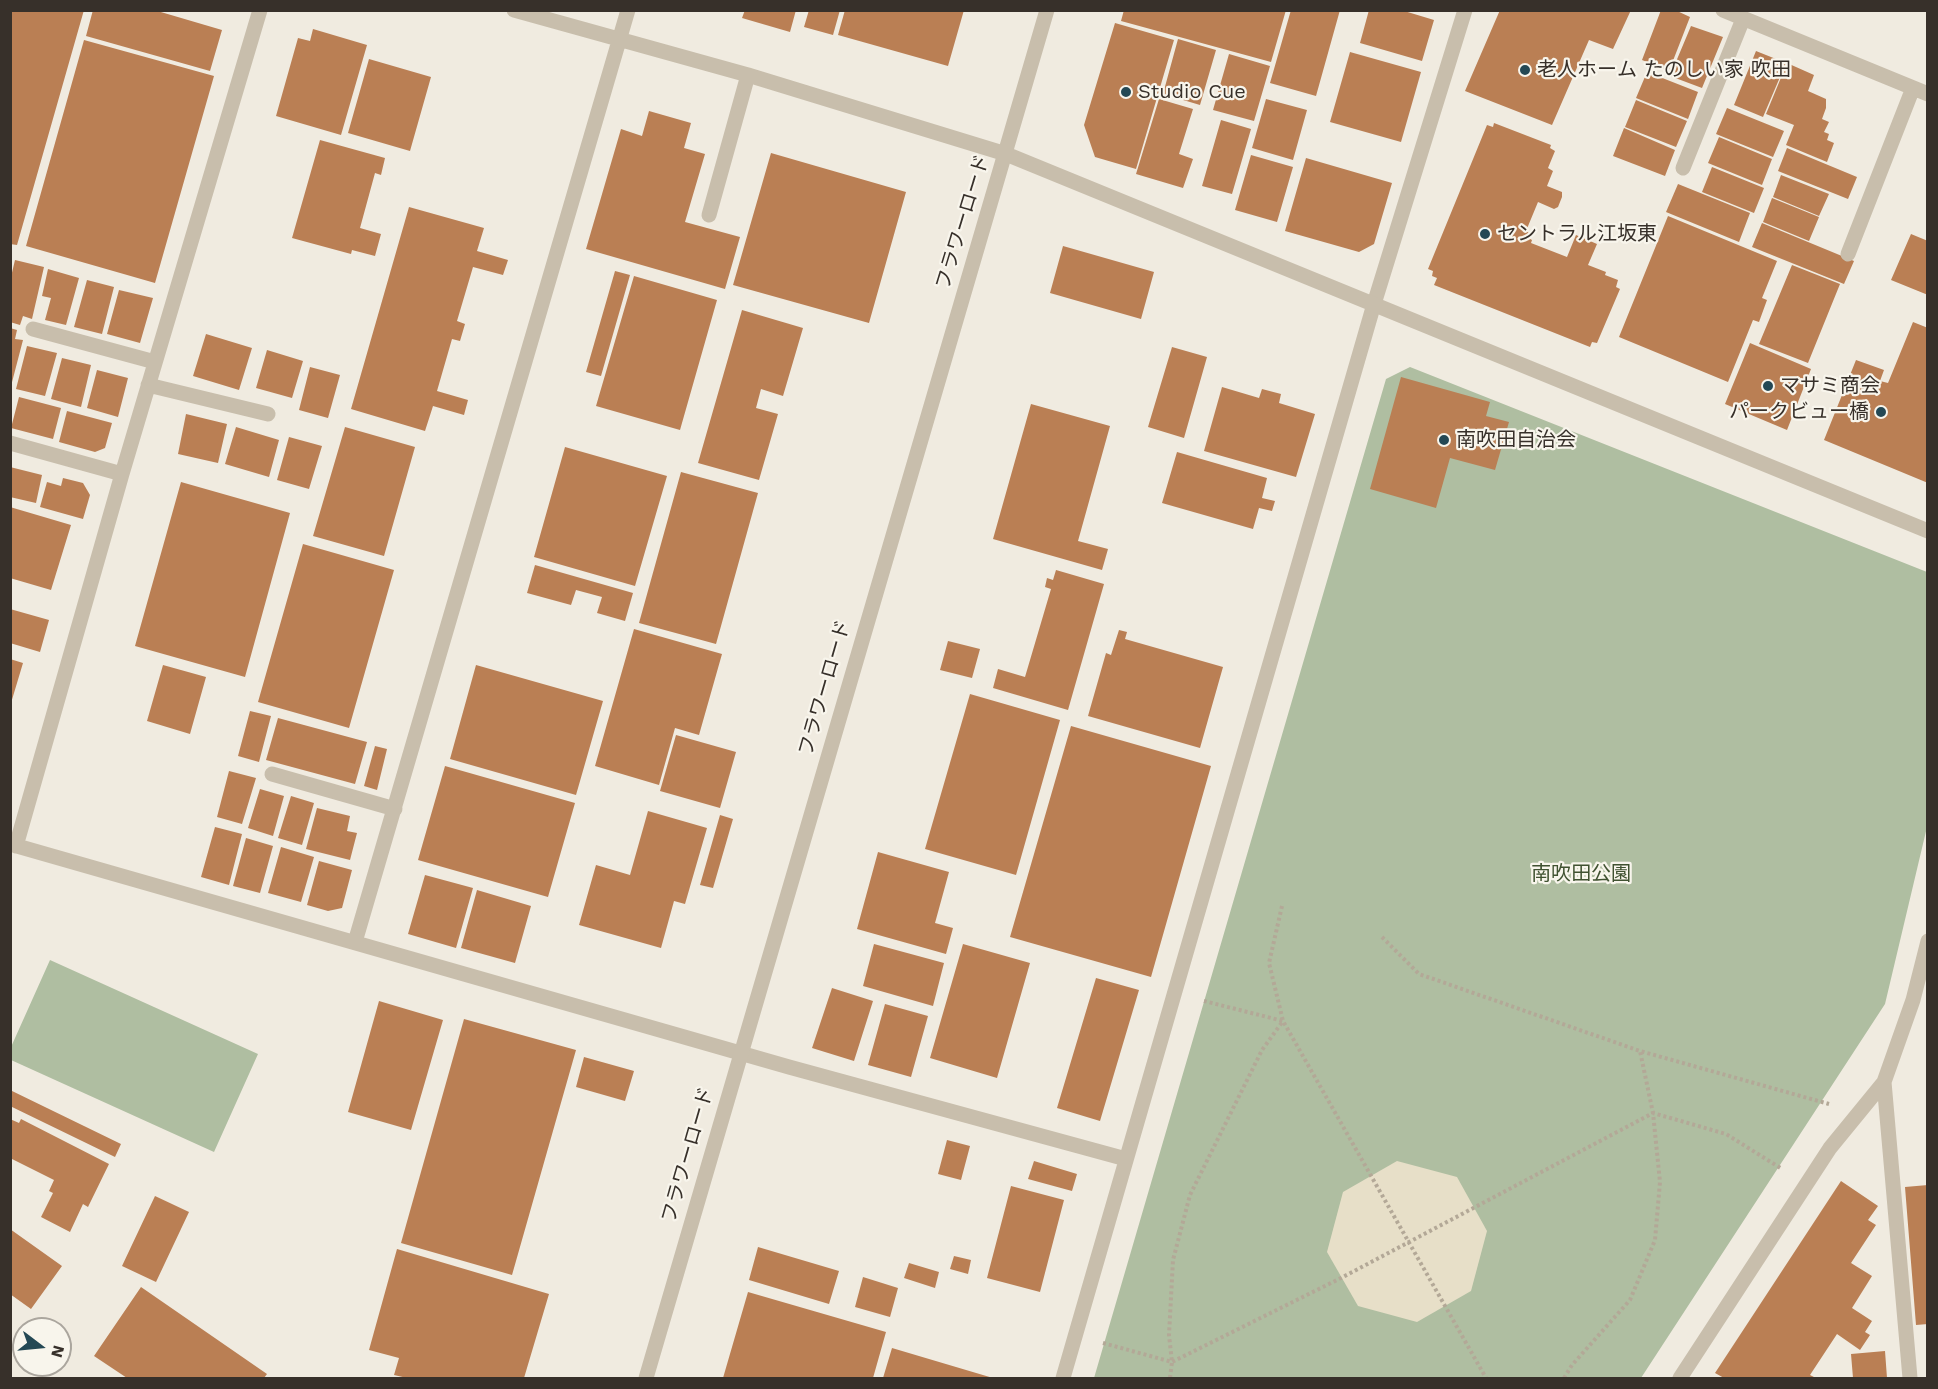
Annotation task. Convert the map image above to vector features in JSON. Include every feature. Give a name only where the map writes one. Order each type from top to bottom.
[{"type":"street","points":[[260,10],[13,845],[739,1053],[1126,1159]]},
{"type":"street","points":[[514,10],[748,75],[1006,154],[1928,531]]},
{"type":"street","points":[[355,942],[628,10]]},
{"type":"street","name":"フラワーロード","points":[[646,1378],[739,1053],[1047,10]]},
{"type":"street","points":[[1063,1378],[1374,304],[1465,10]]},
{"type":"street","points":[[1723,10],[1928,94]]},
{"type":"street","points":[[1683,168],[1743,19]]},
{"type":"street","points":[[708,214],[748,75]]},
{"type":"street","points":[[1848,254],[1913,88]]},
{"type":"street","points":[[33,329],[155,362]]},
{"type":"street","points":[[148,385],[268,414]]},
{"type":"street","points":[[10,443],[122,474]]},
{"type":"street","points":[[272,774],[395,809]]},
{"type":"street","points":[[1680,1378],[1830,1148],[1884,1082],[1920,1000],[1928,941]]},
{"type":"street","points":[[1884,1082],[1910,1378]]},
{"type":"path","points":[[1282,906],[1269,963],[1283,1021],[1486,1378]]},
{"type":"path","points":[[1382,937],[1419,974],[1640,1051],[1830,1104]]},
{"type":"path","points":[[1194,998],[1283,1021]]},
{"type":"path","points":[[1170,1378],[1172,1362],[1168,1335],[1173,1260],[1190,1195],[1262,1050],[1283,1021]]},
{"type":"path","points":[[1564,1378],[1572,1365],[1630,1299],[1655,1240],[1660,1182],[1653,1113],[1640,1051]]},
{"type":"path","points":[[1095,1341],[1172,1362],[1341,1278],[1653,1113],[1726,1134],[1785,1171]]},
{"type":"green space","name":"南吹田公園","points":[[1410,367],[1927,572],[1927,827],[1885,1004],[1641,1378],[1094,1378],[1386,379]]},
{"type":"green space","points":[[50,960],[258,1054],[214,1152],[11,1060],[11,1047]]},
{"type":"shaded area","points":[[1397,1161],[1457,1177],[1487,1231],[1471,1291],[1417,1322],[1358,1306],[1327,1252],[1343,1192]]},
{"type":"building","points":[[10,10],[84,10],[17,245],[10,244]]},
{"type":"building","points":[[93,10],[154,10],[222,30],[210,71],[86,36]]},
{"type":"building","points":[[745,10],[796,10],[790,32],[742,18]]},
{"type":"building","points":[[809,10],[840,10],[833,35],[804,27]]},
{"type":"building","points":[[845,10],[964,10],[948,66],[838,35]]},
{"type":"building","points":[[1124,10],[1286,10],[1271,62],[1121,21]]},
{"type":"building","points":[[1291,10],[1340,10],[1316,96],[1270,83]]},
{"type":"building","points":[[1369,10],[1401,10],[1434,20],[1422,61],[1360,43]]},
{"type":"building","name":"老人ホーム たのしい家 吹田","points":[[1500,10],[1631,10],[1613,49],[1589,40],[1552,125],[1465,91]]},
{"type":"building","points":[[1661,10],[1675,10],[1690,17],[1669,71],[1642,60]]},
{"type":"building","points":[[1115,23],[1174,40],[1136,169],[1095,157],[1084,125]]},
{"type":"building","points":[[1691,26],[1723,37],[1702,88],[1670,76]]},
{"type":"building","points":[[313,29],[367,45],[341,135],[276,116],[298,38],[310,41]]},
{"type":"building","points":[[1178,39],[1216,50],[1200,105],[1163,94]]},
{"type":"building","points":[[84,40],[214,76],[155,283],[26,246]]},
{"type":"building","points":[[1756,51],[1786,63],[1763,117],[1734,105]]},
{"type":"building","points":[[1350,52],[1421,72],[1401,142],[1330,122]]},
{"type":"building","points":[[1229,54],[1270,66],[1254,121],[1213,110]]},
{"type":"building","points":[[369,59],[431,77],[410,151],[348,133]]},
{"type":"building","points":[[1787,63],[1814,75],[1808,91],[1826,99],[1822,119],[1829,122],[1824,132],[1829,134],[1827,140],[1834,143],[1827,162],[1786,145],[1794,125],[1766,114]]},
{"type":"building","points":[[1647,72],[1698,92],[1688,119],[1636,98]]},
{"type":"building","points":[[1159,99],[1193,109],[1179,154],[1193,159],[1183,188],[1136,174]]},
{"type":"building","points":[[1266,99],[1307,110],[1293,160],[1252,148]]},
{"type":"building","points":[[1636,100],[1687,121],[1676,147],[1625,127]]},
{"type":"building","points":[[1727,108],[1784,131],[1773,157],[1716,134]]},
{"type":"building","points":[[649,111],[691,123],[684,148],[705,154],[685,222],[740,237],[725,289],[586,249],[621,129],[642,136]]},
{"type":"building","points":[[1221,120],[1251,129],[1232,194],[1202,186]]},
{"type":"building","name":"セントラル江坂東","points":[[1494,123],[1551,145],[1550,148],[1555,151],[1548,168],[1553,171],[1547,186],[1562,192],[1562,197],[1558,207],[1554,209],[1538,202],[1526,231],[1529,233],[1527,237],[1532,240],[1531,243],[1567,257],[1576,235],[1597,244],[1588,265],[1618,280],[1616,287],[1620,289],[1597,343],[1592,342],[1590,347],[1434,285],[1437,278],[1432,276],[1433,271],[1428,269],[1487,125],[1493,127]]},
{"type":"building","points":[[1624,128],[1675,150],[1665,176],[1613,156]]},
{"type":"building","points":[[1719,137],[1772,159],[1762,185],[1708,163]]},
{"type":"building","points":[[320,140],[385,158],[381,175],[375,173],[360,228],[381,234],[375,256],[352,250],[351,254],[292,238]]},
{"type":"building","points":[[1787,148],[1857,177],[1848,199],[1778,171]]},
{"type":"building","points":[[771,153],[906,192],[869,323],[733,285]]},
{"type":"building","points":[[1251,155],[1293,167],[1277,222],[1235,210]]},
{"type":"building","points":[[1306,158],[1392,183],[1374,244],[1359,252],[1285,231]]},
{"type":"building","points":[[1712,167],[1764,188],[1754,213],[1702,192]]},
{"type":"building","points":[[1781,175],[1829,194],[1819,216],[1773,197]]},
{"type":"building","points":[[1678,184],[1750,213],[1739,242],[1666,212]]},
{"type":"building","points":[[1772,198],[1819,217],[1809,241],[1763,222]]},
{"type":"building","points":[[409,207],[484,228],[477,251],[508,260],[503,275],[473,267],[457,321],[465,324],[460,341],[452,339],[437,391],[468,400],[464,415],[433,406],[425,431],[351,409]]},
{"type":"building","points":[[1668,216],[1777,261],[1762,298],[1767,300],[1759,322],[1753,320],[1728,382],[1619,337]]},
{"type":"building","points":[[1762,223],[1854,261],[1844,284],[1752,247]]},
{"type":"building","points":[[1911,234],[1928,241],[1928,295],[1891,280]]},
{"type":"building","points":[[1063,246],[1154,272],[1141,319],[1050,293]]},
{"type":"building","points":[[15,260],[44,267],[32,319],[23,316],[20,325],[10,322],[10,281]]},
{"type":"building","points":[[1792,265],[1840,284],[1808,363],[1759,344]]},
{"type":"building","points":[[48,269],[79,278],[66,325],[45,320],[51,298],[42,296]]},
{"type":"building","points":[[615,271],[630,275],[601,376],[586,372]]},
{"type":"building","points":[[634,276],[717,300],[680,430],[596,406]]},
{"type":"building","points":[[87,280],[114,287],[102,334],[74,327]]},
{"type":"building","points":[[119,290],[153,298],[140,343],[107,334]]},
{"type":"building","points":[[742,310],[803,328],[783,396],[761,389],[756,408],[778,414],[759,480],[698,463]]},
{"type":"building","name":"パークビュー橋","points":[[1913,322],[1928,328],[1928,483],[1824,440],[1856,360],[1884,370],[1880,381],[1888,383]]},
{"type":"building","points":[[10,328],[17,330],[15,339],[23,340],[11,386]]},
{"type":"building","points":[[206,334],[252,348],[239,390],[193,376]]},
{"type":"building","name":"マサミ商会","points":[[1750,343],[1811,369],[1787,430],[1725,404]]},
{"type":"building","points":[[27,346],[57,353],[45,396],[16,389]]},
{"type":"building","points":[[1172,347],[1207,357],[1184,438],[1148,427]]},
{"type":"building","points":[[267,350],[303,361],[292,398],[256,388]]},
{"type":"building","points":[[62,358],[91,365],[81,407],[51,399]]},
{"type":"building","points":[[310,367],[340,375],[328,418],[299,410]]},
{"type":"building","points":[[97,370],[128,378],[118,417],[87,408]]},
{"type":"building","name":"南吹田自治会","points":[[1401,377],[1490,402],[1486,416],[1509,422],[1495,470],[1450,458],[1436,508],[1370,489]]},
{"type":"building","points":[[1222,387],[1259,398],[1262,389],[1281,394],[1279,403],[1315,414],[1296,477],[1204,451]]},
{"type":"building","points":[[19,397],[61,408],[53,439],[11,428]]},
{"type":"building","points":[[1031,404],[1110,426],[1078,541],[1108,549],[1102,570],[993,539]]},
{"type":"building","points":[[67,411],[112,423],[105,448],[95,452],[59,442]]},
{"type":"building","points":[[186,414],[227,424],[218,463],[178,454]]},
{"type":"building","points":[[236,427],[279,440],[269,477],[225,464]]},
{"type":"building","points":[[345,427],[415,447],[384,556],[313,536]]},
{"type":"building","points":[[289,437],[322,446],[309,489],[277,480]]},
{"type":"building","points":[[565,447],[667,476],[635,586],[534,557]]},
{"type":"building","points":[[1177,452],[1267,478],[1262,498],[1275,501],[1272,511],[1259,508],[1253,529],[1162,503]]},
{"type":"building","points":[[10,467],[42,475],[36,503],[10,497]]},
{"type":"building","points":[[681,472],[758,493],[716,644],[639,623]]},
{"type":"building","points":[[63,478],[83,483],[90,495],[83,519],[40,507],[47,482],[61,486]]},
{"type":"building","points":[[181,482],[290,513],[245,677],[135,646]]},
{"type":"building","points":[[10,507],[71,525],[51,590],[10,578]]},
{"type":"building","points":[[303,544],[394,570],[349,728],[258,702]]},
{"type":"building","points":[[535,565],[633,593],[625,621],[597,613],[602,597],[576,590],[571,605],[527,593]]},
{"type":"building","points":[[1056,570],[1104,584],[1068,710],[993,688],[998,669],[1025,677],[1051,589],[1045,587],[1047,578],[1053,580]]},
{"type":"building","points":[[10,609],[49,620],[40,652],[10,643]]},
{"type":"building","points":[[634,629],[722,654],[699,735],[675,728],[659,785],[595,766]]},
{"type":"building","points":[[1119,630],[1127,632],[1125,639],[1223,667],[1200,748],[1088,716],[1106,653],[1111,655]]},
{"type":"building","points":[[948,641],[980,649],[972,678],[940,670]]},
{"type":"building","points":[[10,659],[23,663],[11,703],[10,703]]},
{"type":"building","points":[[163,665],[206,677],[190,734],[147,721]]},
{"type":"building","points":[[476,665],[603,701],[576,795],[450,759]]},
{"type":"building","points":[[970,694],[1060,720],[1016,875],[925,849]]},
{"type":"building","points":[[250,711],[271,716],[259,762],[238,756]]},
{"type":"building","points":[[278,718],[367,742],[355,784],[266,760]]},
{"type":"building","points":[[1071,726],[1211,766],[1151,977],[1010,937]]},
{"type":"building","points":[[676,735],[736,752],[720,808],[660,791]]},
{"type":"building","points":[[375,746],[387,749],[377,790],[364,786]]},
{"type":"building","points":[[445,766],[575,803],[548,897],[418,860]]},
{"type":"building","points":[[229,771],[256,778],[242,824],[217,817]]},
{"type":"building","points":[[260,789],[284,796],[273,836],[248,828]]},
{"type":"building","points":[[291,796],[314,803],[302,845],[278,838]]},
{"type":"building","points":[[317,808],[350,816],[347,831],[357,833],[350,860],[306,849]]},
{"type":"building","points":[[648,811],[707,828],[685,904],[674,901],[661,948],[579,925],[596,865],[630,875]]},
{"type":"building","points":[[720,815],[733,819],[713,888],[700,885]]},
{"type":"building","points":[[215,827],[242,834],[229,885],[201,877]]},
{"type":"building","points":[[246,838],[273,846],[260,893],[233,886]]},
{"type":"building","points":[[281,847],[314,857],[301,902],[268,893]]},
{"type":"building","points":[[878,852],[949,872],[935,923],[953,928],[946,954],[857,929]]},
{"type":"building","points":[[319,861],[352,870],[342,908],[328,911],[307,905]]},
{"type":"building","points":[[425,875],[473,888],[456,948],[408,934]]},
{"type":"building","points":[[477,890],[531,906],[515,963],[461,948]]},
{"type":"building","points":[[874,944],[944,963],[933,1006],[863,986]]},
{"type":"building","points":[[963,944],[1030,963],[997,1078],[930,1058]]},
{"type":"building","points":[[1096,978],[1139,990],[1100,1121],[1057,1108]]},
{"type":"building","points":[[832,988],[873,1001],[854,1061],[812,1048]]},
{"type":"building","points":[[379,1001],[443,1020],[411,1130],[348,1112]]},
{"type":"building","points":[[885,1004],[928,1016],[911,1077],[868,1065]]},
{"type":"building","points":[[464,1019],[576,1050],[512,1275],[401,1243]]},
{"type":"building","points":[[584,1057],[634,1071],[625,1101],[576,1087]]},
{"type":"building","points":[[10,1090],[121,1144],[115,1157],[10,1106]]},
{"type":"building","points":[[10,1119],[19,1123],[21,1119],[109,1164],[88,1207],[83,1204],[70,1232],[41,1217],[53,1193],[49,1191],[54,1180],[10,1158]]},
{"type":"building","points":[[947,1140],[970,1146],[961,1180],[938,1174]]},
{"type":"building","points":[[1034,1161],[1077,1174],[1072,1191],[1028,1179]]},
{"type":"building","points":[[1841,1181],[1878,1206],[1868,1220],[1876,1225],[1851,1263],[1872,1276],[1852,1308],[1872,1321],[1865,1332],[1870,1335],[1860,1350],[1837,1334],[1810,1375],[1816,1378],[1724,1378],[1715,1373]]},
{"type":"building","points":[[1928,1185],[1928,1324],[1916,1325],[1905,1187]]},
{"type":"building","points":[[1011,1186],[1064,1200],[1040,1292],[987,1278]]},
{"type":"building","points":[[155,1196],[189,1212],[156,1282],[122,1266]]},
{"type":"building","points":[[10,1229],[62,1266],[31,1309],[10,1294]]},
{"type":"building","points":[[758,1247],[839,1271],[829,1304],[749,1280]]},
{"type":"building","points":[[397,1249],[549,1294],[524,1378],[407,1378],[394,1375],[399,1358],[369,1350]]},
{"type":"building","points":[[954,1256],[971,1260],[968,1274],[950,1269]]},
{"type":"building","points":[[909,1263],[939,1272],[935,1288],[904,1278]]},
{"type":"building","points":[[863,1277],[898,1288],[890,1317],[855,1307]]},
{"type":"building","points":[[141,1287],[267,1374],[264,1378],[127,1378],[94,1356]]},
{"type":"building","points":[[748,1292],[886,1332],[873,1378],[723,1378]]},
{"type":"building","points":[[892,1348],[993,1378],[883,1378]]},
{"type":"building","points":[[1885,1351],[1887,1378],[1853,1378],[1851,1354]]},
{"type":"place","name":"老人ホーム たのしい家 吹田","points":[[1525,70]]},
{"type":"place","name":"Studio Cue","points":[[1126,92]]},
{"type":"place","name":"セントラル江坂東","points":[[1485,234]]},
{"type":"place","name":"マサミ商会","points":[[1768,386]]},
{"type":"place","name":"パークビュー橋","points":[[1881,412]]},
{"type":"place","name":"南吹田自治会","points":[[1444,440]]}]
